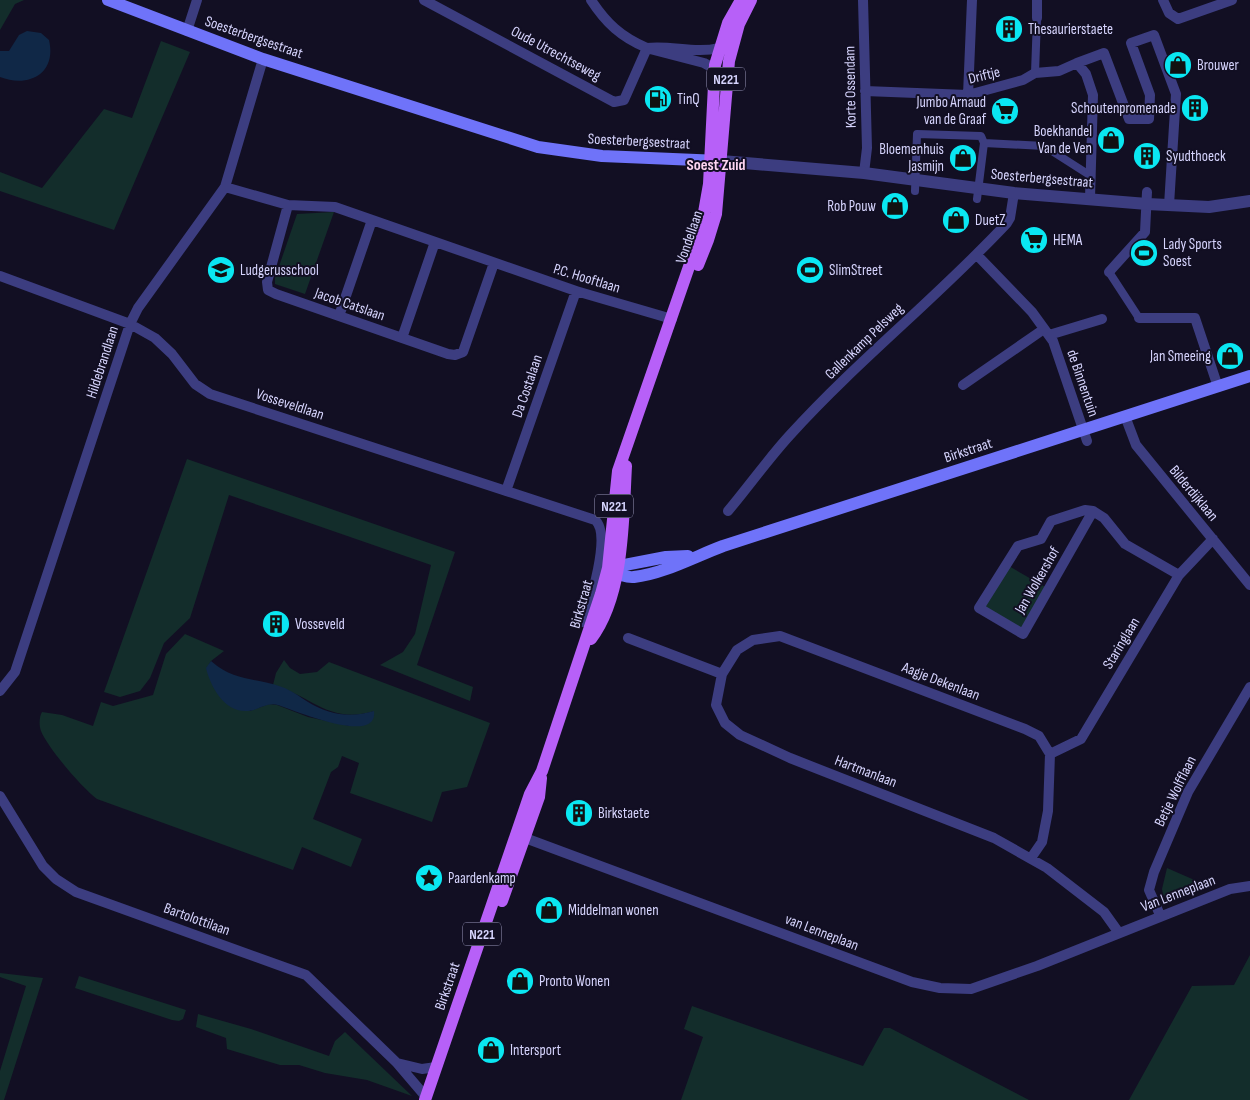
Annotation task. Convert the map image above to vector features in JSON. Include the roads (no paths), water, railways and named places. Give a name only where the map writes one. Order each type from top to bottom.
[{"type":"main road","name":"Soesterbergsestraat","points":[[108,0],[263,59],[538,147],[602,156],[716,161]]},
{"type":"main road","name":"N221","points":[[716,161],[715,69],[719,48],[728,24],[741,0]]},
{"type":"main road","name":"N221","points":[[716,161],[729,61],[739,24],[751,0]]},
{"type":"main road","name":"Vondellaan","points":[[614,569],[627,446],[700,235],[716,161]]},
{"type":"main road","name":"Birkstraat","points":[[428,1099],[487,943],[522,836],[530,794],[542,771],[585,648],[606,614],[613,598],[614,569],[666,557],[696,556],[1085,435],[1125,416],[1250,376]]},
{"type":"main road","name":"Birkstraat","points":[[428,1099],[436,1067],[522,836]]},
{"type":"street","points":[[186,31],[197,0]]},
{"type":"street","name":"Oude Utrechtseweg","points":[[424,0],[614,102],[624,100],[646,48]]},
{"type":"street","points":[[591,0],[612,28],[627,39],[646,48],[704,63],[715,69]]},
{"type":"street","name":"Korte Ossendam","points":[[863,0],[867,148],[864,173]]},
{"type":"street","points":[[968,95],[972,0]]},
{"type":"street","points":[[1035,72],[1037,0]]},
{"type":"street","points":[[1163,0],[1169,13],[1178,19],[1232,0]]},
{"type":"street","name":"Driftje","points":[[865,91],[968,95],[1023,80],[1035,72],[1058,71],[1104,53],[1129,119],[1149,120],[1150,95],[1131,44],[1154,35],[1176,94],[1168,205]]},
{"type":"street","points":[[646,48],[662,46],[707,51],[719,48]]},
{"type":"street","name":"Hildebrandlaan","points":[[0,691],[15,672],[130,324],[138,308],[226,187],[263,59]]},
{"type":"street","points":[[1077,63],[1086,74],[1093,95],[1090,198]]},
{"type":"street","points":[[915,185],[917,134],[981,136],[984,143],[977,194]]},
{"type":"street","points":[[984,143],[1044,146],[1091,176]]},
{"type":"street","name":"Soesterbergsestraat","points":[[716,161],[864,173],[915,185],[977,194],[1014,193],[1090,198],[1147,198],[1168,205],[1209,207],[1250,201]]},
{"type":"street","name":"P.C. Hooftlaan","points":[[226,187],[288,205],[335,207],[576,291],[672,319]]},
{"type":"street","name":"Gallenkamp Pelsweg","points":[[728,511],[790,435],[925,302],[977,255],[1008,221],[1014,193]]},
{"type":"street","points":[[1147,198],[1145,232],[1109,272],[1138,318],[1195,318],[1218,387]]},
{"type":"street","name":"Jacob Catslaan","points":[[288,205],[266,282],[268,290],[448,354],[455,355],[463,352],[494,263]]},
{"type":"street","points":[[339,316],[372,220]]},
{"type":"street","points":[[402,338],[435,242]]},
{"type":"street","name":"de Binnentuin","points":[[977,255],[1032,312],[1053,341],[1085,435]]},
{"type":"street","name":"Vosseveldlaan","points":[[0,276],[130,324],[155,338],[172,354],[195,384],[210,394],[595,520],[601,528],[598,567],[583,622]]},
{"type":"street","name":"Da Costalaan","points":[[506,491],[576,291]]},
{"type":"street","name":"de Binnentuin","points":[[964,385],[1046,332],[1102,319]]},
{"type":"street","name":"Bilderdijklaan","points":[[1125,416],[1136,445],[1250,585]]},
{"type":"street","name":"Jan Wolkershof","points":[[1085,510],[1093,511],[1023,634],[979,608],[1018,546],[1041,538],[1051,521],[1085,510]]},
{"type":"street","points":[[1093,511],[1104,518],[1126,544],[1179,575]]},
{"type":"street","name":"Staringlaan","points":[[1050,754],[1081,739],[1179,575],[1213,539]]},
{"type":"street","name":"Aagje Dekenlaan","points":[[722,674],[737,650],[752,640],[780,636],[1025,729],[1039,736],[1050,754]]},
{"type":"street","points":[[628,638],[722,674]]},
{"type":"street","name":"Hartmanlaan","points":[[722,674],[716,705],[726,723],[740,735],[790,758],[994,838],[1047,868],[1104,912],[1119,933]]},
{"type":"street","name":"Betje Wolfflaan","points":[[1160,915],[1149,890],[1154,872],[1188,792],[1250,686]]},
{"type":"street","points":[[1031,858],[1042,842],[1044,834],[1048,811],[1050,754]]},
{"type":"street","name":"Bartolottilaan","points":[[0,796],[43,866],[56,879],[76,892],[306,975],[397,1063],[428,1099]]},
{"type":"street","name":"van Lenneplaan","points":[[522,836],[912,982],[940,988],[972,989],[1119,933]]},
{"type":"street","name":"Van Lenneplaan","points":[[1119,933],[1160,915],[1230,889],[1250,886]]},
{"type":"street","points":[[397,1063],[422,1069],[436,1067]]},
{"type":"water","points":[[27,31],[41,33],[49,40],[49,62],[44,70],[30,79],[21,81],[0,77],[0,51],[9,51],[19,35]]},
{"type":"water","points":[[211,661],[228,673],[285,688],[324,710],[349,715],[374,711],[372,721],[363,726],[349,726],[315,718],[274,704],[248,711],[240,711],[226,704],[215,691],[206,668]]},
{"type":"place","name":"Thesaurierstaete","points":[[1009,29]]},
{"type":"place","name":"Brouwer","points":[[1178,65]]},
{"type":"place","name":"TinQ","points":[[658,99]]},
{"type":"place","name":"Schoutenpromenade","points":[[1195,108]]},
{"type":"place","name":"Jumbo Arnaud van de Graaf","points":[[1005,111]]},
{"type":"place","name":"Boekhandel Van de Ven","points":[[1111,140]]},
{"type":"place","name":"Syudthoeck","points":[[1147,156]]},
{"type":"place","name":"Bloemenhuis Jasmijn","points":[[963,158]]},
{"type":"place","name":"Rob Pouw","points":[[895,206]]},
{"type":"place","name":"DuetZ","points":[[956,220]]},
{"type":"place","name":"HEMA","points":[[1034,240]]},
{"type":"place","name":"Lady Sports Soest","points":[[1144,253]]},
{"type":"place","name":"Ludgerusschool","points":[[221,270]]},
{"type":"place","name":"SlimStreet","points":[[810,270]]},
{"type":"place","name":"Jan Smeeing","points":[[1230,356]]},
{"type":"place","name":"Vosseveld","points":[[276,624]]},
{"type":"place","name":"Birkstaete","points":[[579,813]]},
{"type":"place","name":"Paardenkamp","points":[[429,878]]},
{"type":"place","name":"Middelman wonen","points":[[549,910]]},
{"type":"place","name":"Pronto Wonen","points":[[520,981]]},
{"type":"place","name":"Intersport","points":[[491,1050]]},
{"type":"district","name":"Soest Zuid","points":[[716,164]]}]
